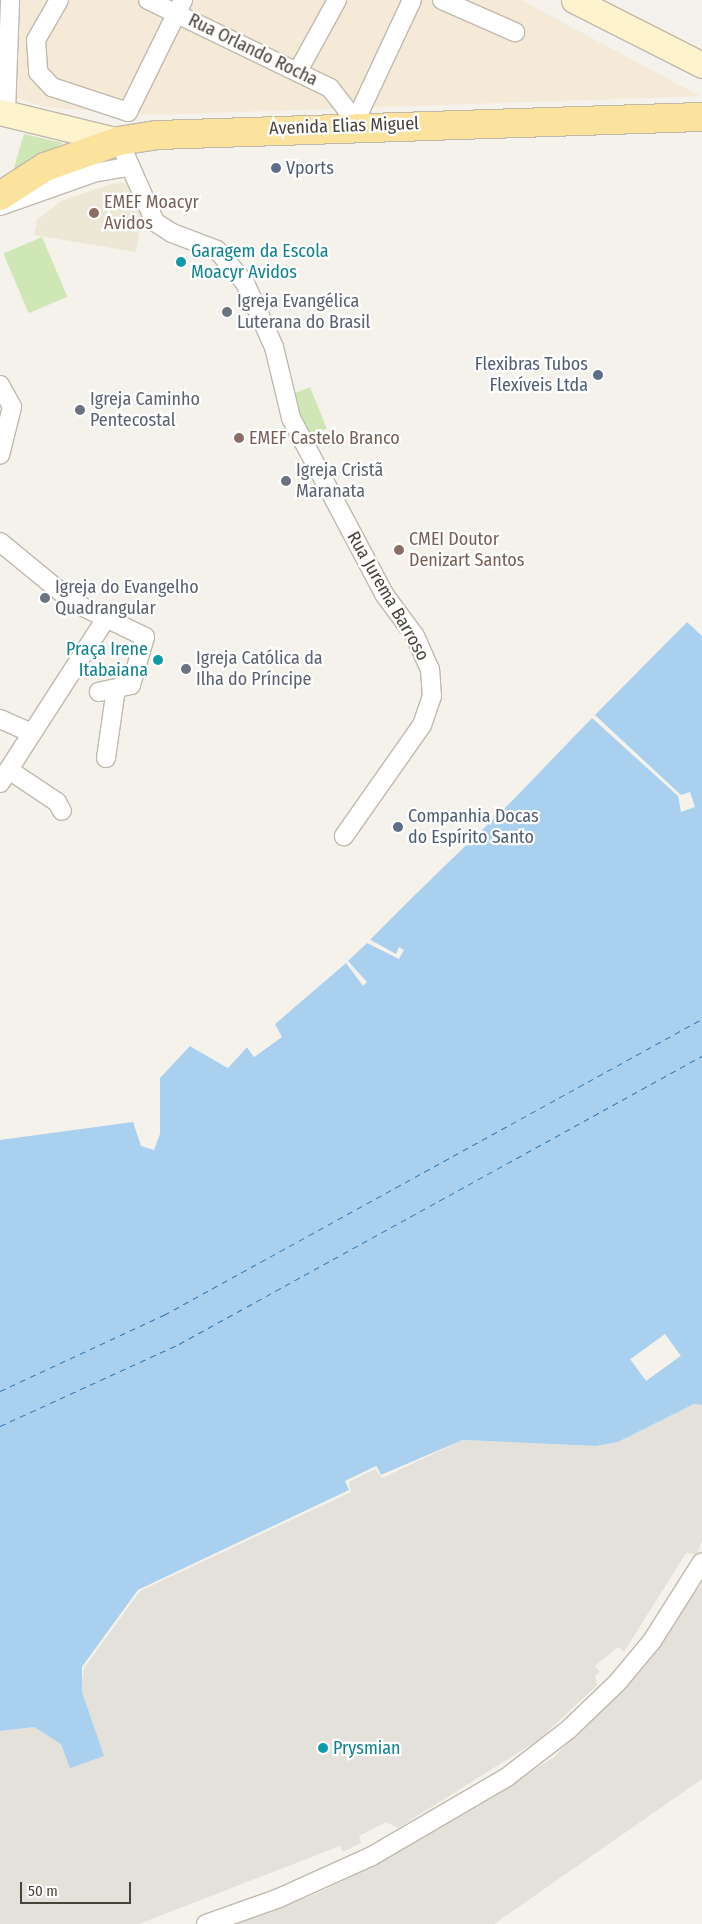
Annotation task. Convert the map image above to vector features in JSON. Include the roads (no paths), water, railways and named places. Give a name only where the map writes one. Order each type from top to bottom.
[{"type":"main road","points":[[574,0],[702,65]]},
{"type":"main road","points":[[3,112],[119,141]]},
{"type":"main road","name":"Avenida Elias Miguel","points":[[0,196],[45,167],[119,141],[180,133],[353,126],[702,117]]},
{"type":"street","points":[[3,112],[10,64],[10,0]]},
{"type":"street","points":[[59,0],[36,40],[38,72],[52,87],[68,94],[128,112],[180,6]]},
{"type":"street","name":"Rua Orlando Rocha","points":[[148,0],[180,6],[330,88],[358,95],[372,83]]},
{"type":"street","points":[[298,71],[337,0]]},
{"type":"street","points":[[353,126],[412,0]]},
{"type":"street","points":[[442,0],[515,32]]},
{"type":"street","name":"Rua Orlando Rocha","points":[[330,88],[349,112],[353,126]]},
{"type":"street","name":"Rua Jurema Barroso","points":[[119,141],[127,167],[148,212],[162,229],[217,250],[245,283],[274,347],[291,418],[384,594],[415,636],[430,669],[432,696],[422,725],[344,836]]},
{"type":"street","points":[[0,206],[94,173],[127,167]]},
{"type":"street","points":[[0,385],[12,407],[0,455]]},
{"type":"street","points":[[0,542],[43,581],[105,620],[145,637],[136,678],[126,688],[99,692]]},
{"type":"street","points":[[62,810],[57,802],[4,777],[105,620]]},
{"type":"street","points":[[106,758],[116,689]]},
{"type":"street","points":[[0,719],[31,733]]},
{"type":"street","points":[[206,1924],[279,1898],[372,1856],[507,1777],[569,1729],[619,1680],[667,1619],[702,1562]]},
{"type":"water","points":[[687,622],[702,636],[702,1405],[694,1404],[618,1442],[596,1446],[463,1440],[381,1475],[377,1466],[346,1481],[350,1490],[138,1590],[82,1667],[82,1692],[104,1756],[70,1768],[61,1744],[34,1727],[0,1731],[0,1140],[133,1122],[141,1146],[154,1150],[160,1134],[160,1078],[190,1046],[228,1068],[247,1047],[254,1057],[281,1037],[274,1025],[367,943]]},
{"type":"place","name":"Vports","points":[[276,168]]},
{"type":"place","name":"EMEF Moacyr Avidos","points":[[94,213]]},
{"type":"place","name":"Garagem da Escola Moacyr Avidos","points":[[181,262]]},
{"type":"place","name":"Igreja Evangélica Luterana do Brasil","points":[[227,312]]},
{"type":"place","name":"Flexibras Tubos Flexíveis Ltda","points":[[598,375]]},
{"type":"place","name":"Igreja Caminho Pentecostal","points":[[80,410]]},
{"type":"place","name":"EMEF Castelo Branco","points":[[239,438]]},
{"type":"place","name":"Igreja Cristã Maranata","points":[[286,481]]},
{"type":"place","name":"CMEI Doutor Denizart Santos","points":[[399,550]]},
{"type":"place","name":"Igreja do Evangelho Quadrangular","points":[[45,598]]},
{"type":"place","name":"Praça Irene Itabaiana","points":[[158,660]]},
{"type":"place","name":"Igreja Católica da Ilha do Príncipe","points":[[186,669]]},
{"type":"place","name":"Companhia Docas do Espírito Santo","points":[[398,827]]},
{"type":"place","name":"Prysmian","points":[[323,1748]]}]
